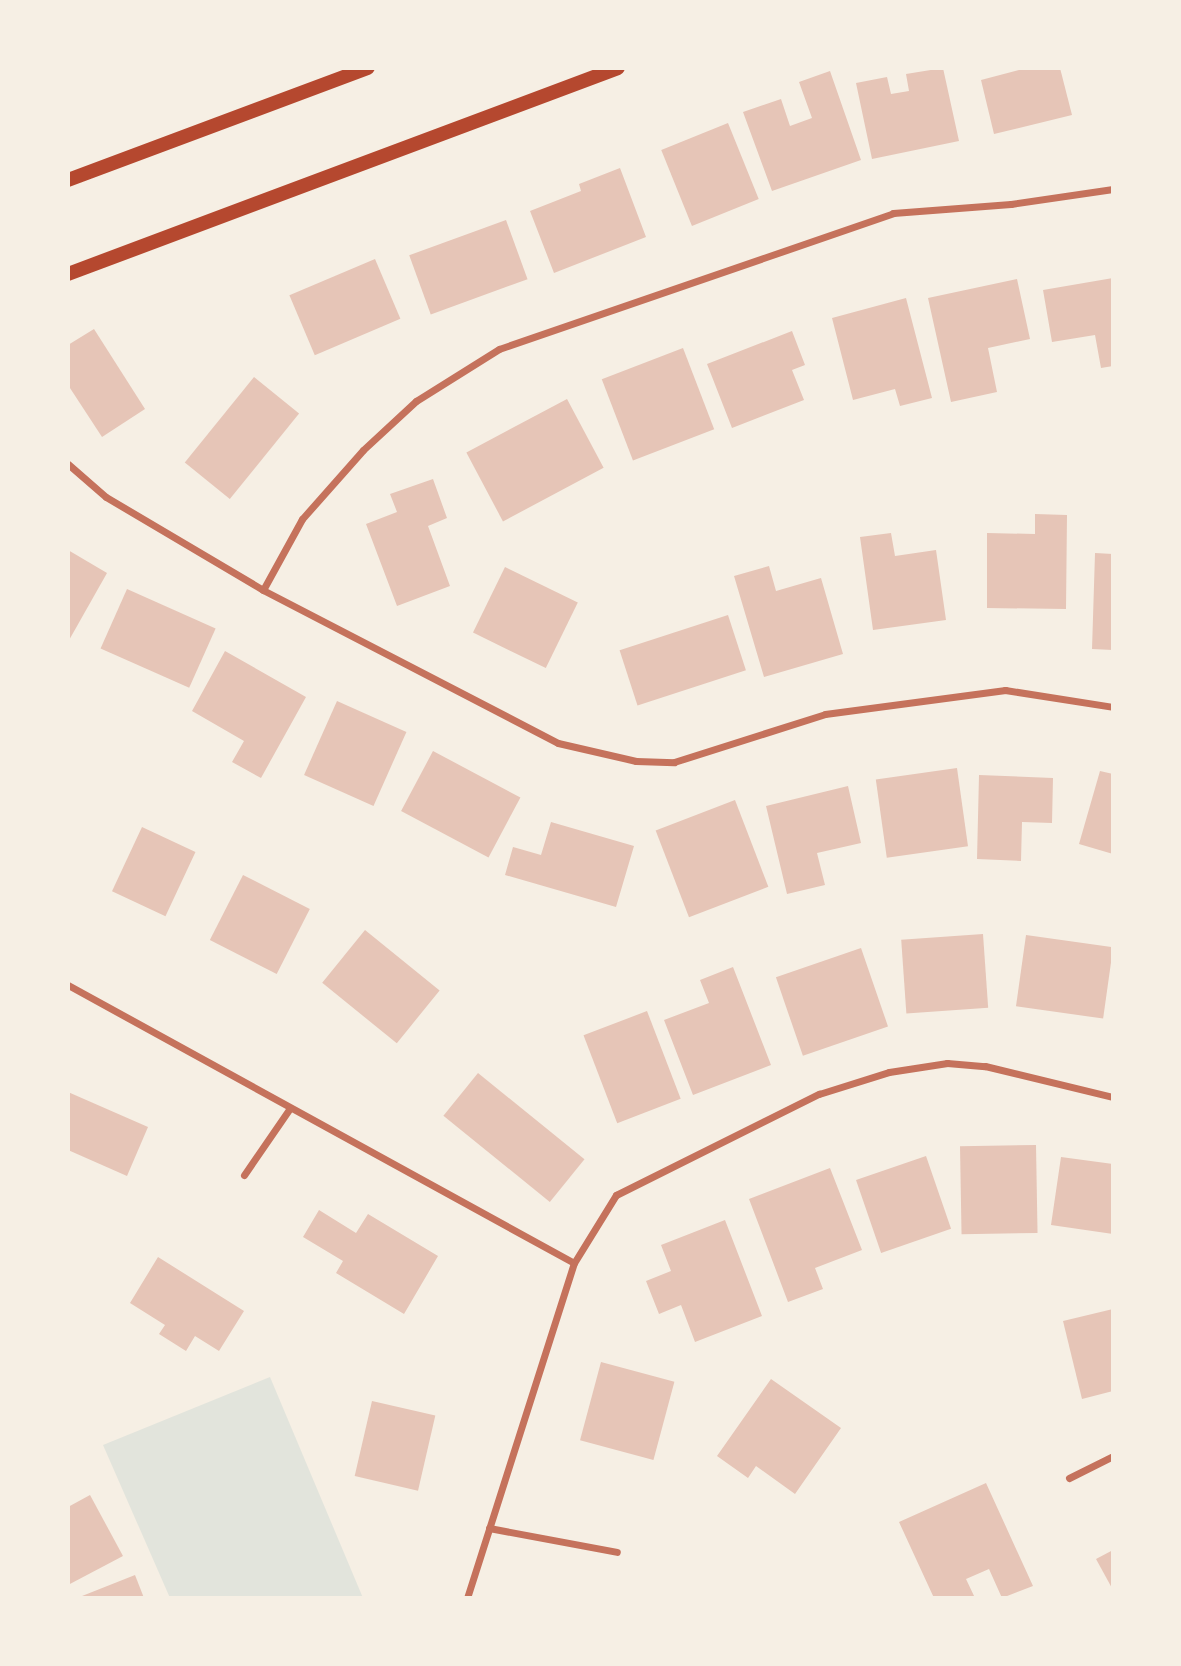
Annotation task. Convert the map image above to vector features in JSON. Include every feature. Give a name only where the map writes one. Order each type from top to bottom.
[{"type":"main road","points":[[68,180],[368,68]]},
{"type":"main road","points":[[68,274],[618,68]]},
{"type":"street","points":[[263,590],[302,519],[363,450],[416,401],[499,348],[894,213],[1011,204],[1113,188]]},
{"type":"street","points":[[68,464],[106,497],[263,590],[558,743],[636,761],[674,762],[825,714],[1004,690],[1113,707]]},
{"type":"street","points":[[68,985],[574,1263]]},
{"type":"street","points":[[467,1598],[574,1263],[616,1195],[819,1094],[888,1072],[947,1063],[985,1066],[1113,1097]]},
{"type":"street","points":[[244,1175],[290,1108]]},
{"type":"street","points":[[1069,1478],[1113,1456]]},
{"type":"street","points":[[489,1528],[617,1552]]},
{"type":"shaded area","points":[[270,1377],[363,1598],[170,1598],[103,1445]]},
{"type":"building","points":[[943,68],[959,141],[872,159],[856,83],[887,77],[891,94],[909,91],[906,74]]},
{"type":"building","points":[[1027,68],[1060,68],[1072,115],[994,134],[981,80]]},
{"type":"building","points":[[830,71],[861,160],[772,191],[743,112],[781,99],[790,126],[812,118],[799,82]]},
{"type":"building","points":[[728,123],[759,199],[692,226],[661,150]]},
{"type":"building","points":[[620,168],[646,237],[554,273],[530,211],[581,191],[579,184]]},
{"type":"building","points":[[506,220],[528,279],[431,314],[409,255]]},
{"type":"building","points":[[375,259],[400,319],[315,355],[289,295]]},
{"type":"building","points":[[1113,278],[1113,366],[1101,368],[1095,335],[1052,342],[1043,290]]},
{"type":"building","points":[[1017,279],[1030,339],[988,348],[997,392],[951,402],[928,298]]},
{"type":"building","points":[[906,298],[932,398],[900,406],[895,389],[853,400],[832,318]]},
{"type":"building","points":[[94,329],[145,409],[102,437],[68,385],[68,345]]},
{"type":"building","points":[[792,331],[805,365],[792,370],[804,400],[732,428],[707,364]]},
{"type":"building","points":[[683,348],[714,429],[633,460],[602,379]]},
{"type":"building","points":[[254,377],[299,414],[230,499],[185,462]]},
{"type":"building","points":[[567,399],[604,468],[503,521],[466,453]]},
{"type":"building","points":[[433,479],[447,518],[428,526],[450,586],[397,606],[366,524],[397,512],[390,494]]},
{"type":"building","points":[[1035,514],[1067,515],[1066,609],[987,608],[987,533],[1035,534]]},
{"type":"building","points":[[891,533],[895,556],[936,550],[946,620],[873,630],[860,537]]},
{"type":"building","points":[[68,550],[107,573],[68,642]]},
{"type":"building","points":[[1095,553],[1113,554],[1113,650],[1092,649]]},
{"type":"building","points":[[769,566],[776,591],[821,578],[843,654],[764,677],[734,576]]},
{"type":"building","points":[[505,567],[578,603],[546,668],[473,633]]},
{"type":"building","points":[[127,589],[216,628],[189,688],[101,648]]},
{"type":"building","points":[[728,615],[746,670],[638,705],[620,650]]},
{"type":"building","points":[[225,651],[306,697],[261,778],[232,762],[244,741],[192,711]]},
{"type":"building","points":[[337,701],[406,732],[373,806],[304,775]]},
{"type":"building","points":[[433,751],[520,797],[488,858],[401,811]]},
{"type":"building","points":[[957,768],[968,846],[887,858],[876,779]]},
{"type":"building","points":[[1100,771],[1113,774],[1113,854],[1079,844]]},
{"type":"building","points":[[979,775],[1053,778],[1052,823],[1022,822],[1021,861],[977,859]]},
{"type":"building","points":[[848,786],[861,843],[817,853],[825,885],[787,894],[766,806]]},
{"type":"building","points":[[735,800],[768,887],[689,917],[656,830]]},
{"type":"building","points":[[551,822],[634,846],[616,907],[505,875],[513,847],[541,855]]},
{"type":"building","points":[[142,827],[195,852],[165,916],[112,891]]},
{"type":"building","points":[[243,875],[310,909],[277,974],[210,940]]},
{"type":"building","points":[[365,930],[440,990],[397,1043],[322,983]]},
{"type":"building","points":[[983,934],[988,1008],[906,1014],[901,940]]},
{"type":"building","points":[[1026,935],[1113,947],[1103,1019],[1016,1006]]},
{"type":"building","points":[[861,948],[888,1026],[803,1056],[776,977]]},
{"type":"building","points":[[733,967],[771,1065],[693,1095],[664,1020],[709,1003],[700,980]]},
{"type":"building","points":[[647,1011],[681,1099],[617,1123],[584,1035]]},
{"type":"building","points":[[478,1073],[584,1159],[550,1202],[443,1116]]},
{"type":"building","points":[[68,1092],[148,1127],[127,1176],[68,1150]]},
{"type":"building","points":[[1036,1145],[1038,1233],[962,1234],[960,1146]]},
{"type":"building","points":[[926,1156],[951,1229],[881,1253],[856,1180]]},
{"type":"building","points":[[1061,1157],[1113,1164],[1113,1234],[1051,1225]]},
{"type":"building","points":[[830,1168],[862,1250],[815,1268],[823,1289],[788,1302],[749,1199]]},
{"type":"building","points":[[319,1210],[356,1233],[368,1214],[438,1256],[404,1314],[336,1273],[343,1261],[303,1237]]},
{"type":"building","points":[[725,1220],[762,1316],[695,1342],[681,1305],[659,1314],[646,1281],[671,1271],[661,1245]]},
{"type":"building","points":[[158,1257],[244,1311],[219,1351],[195,1336],[186,1351],[159,1334],[165,1325],[130,1303]]},
{"type":"building","points":[[1113,1309],[1113,1391],[1082,1399],[1063,1321]]},
{"type":"building","points":[[601,1362],[674,1382],[653,1460],[580,1440]]},
{"type":"building","points":[[771,1379],[841,1428],[795,1494],[756,1466],[748,1478],[717,1456]]},
{"type":"building","points":[[372,1401],[435,1416],[418,1491],[355,1476]]},
{"type":"building","points":[[986,1483],[1033,1586],[1002,1598],[989,1569],[966,1579],[975,1598],[934,1598],[899,1522]]},
{"type":"building","points":[[90,1495],[123,1556],[68,1585],[68,1507]]},
{"type":"building","points":[[1113,1550],[1113,1590],[1096,1559]]},
{"type":"building","points":[[135,1575],[144,1598],[77,1598]]}]
